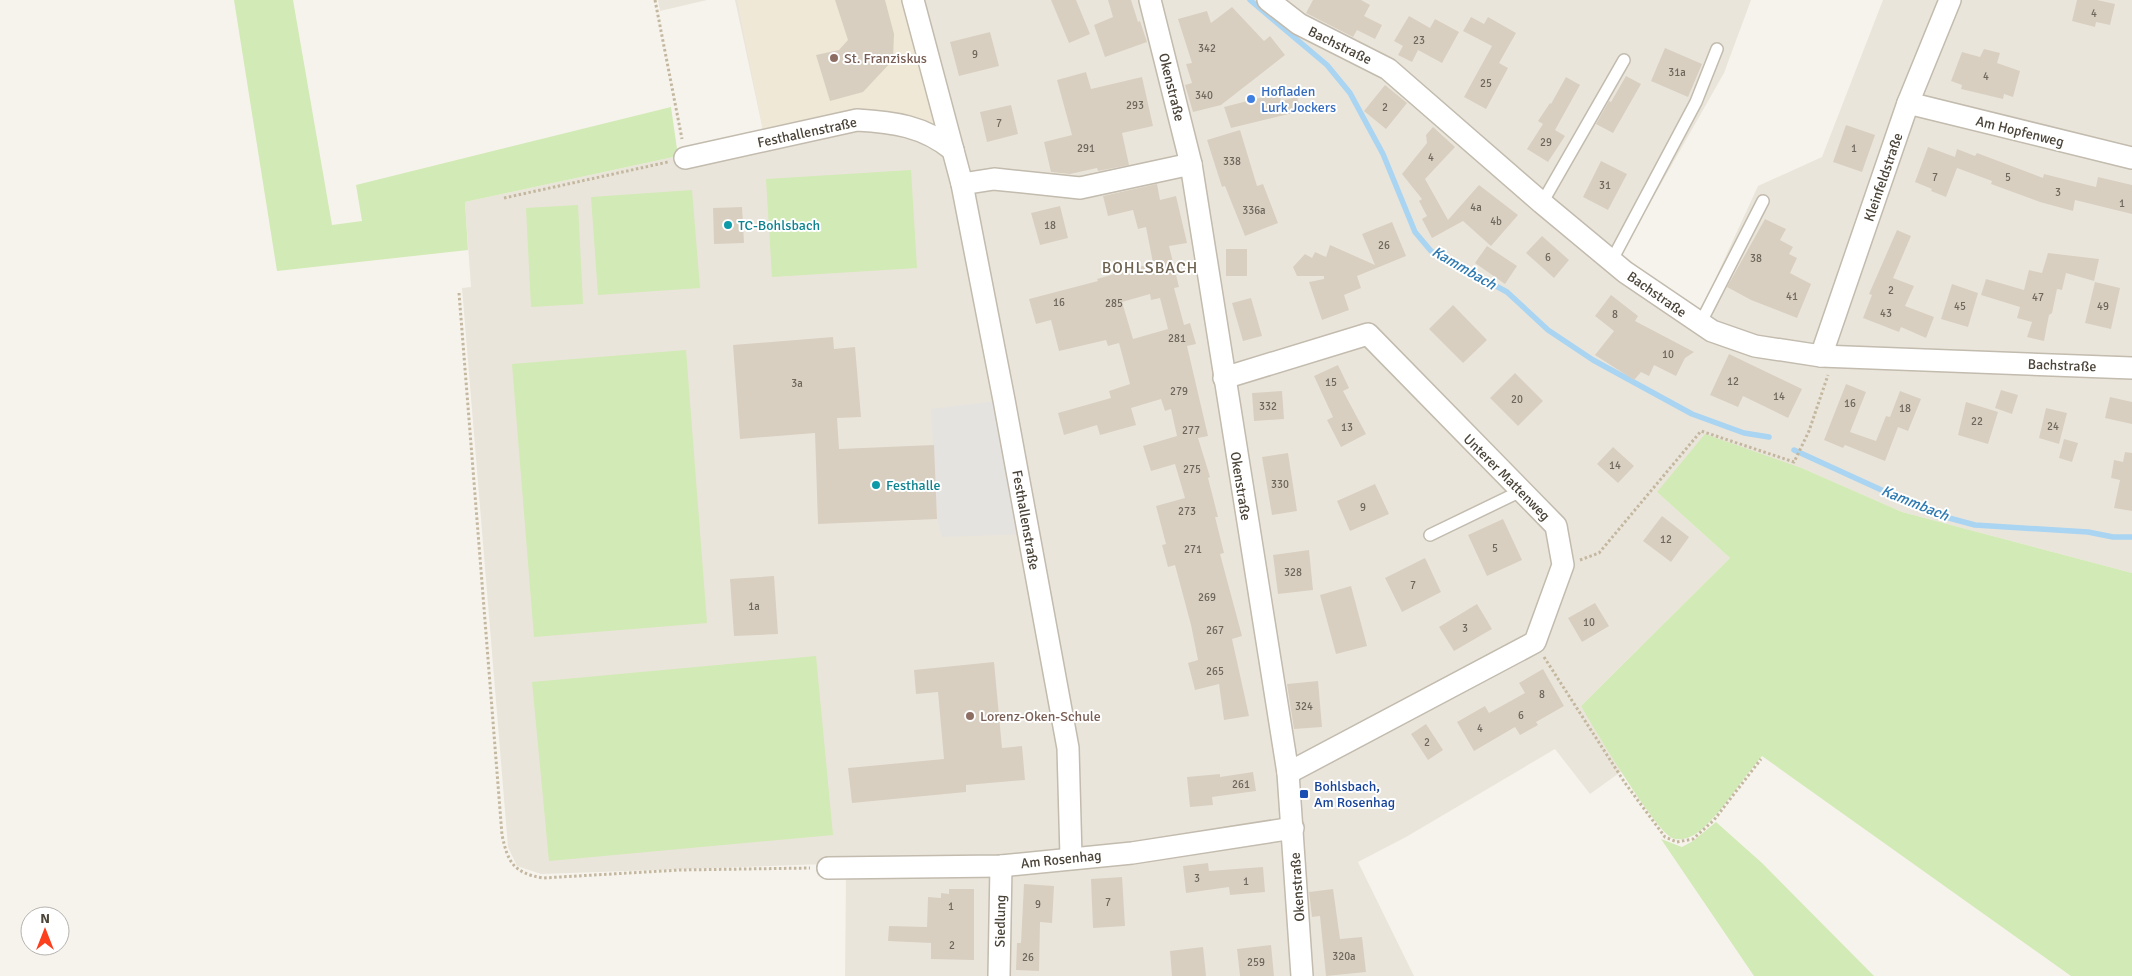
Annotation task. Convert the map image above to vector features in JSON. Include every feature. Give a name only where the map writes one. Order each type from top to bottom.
[{"type":"street","name":"Festhallenstraße","points":[[914,0],[962,184],[1068,748],[1071,857]]},
{"type":"street","name":"Okenstraße","points":[[1150,0],[1191,164],[1288,773],[1302,976]]},
{"type":"street","name":"Bachstraße","points":[[1268,0],[1299,24],[1388,69],[1542,203],[1625,272],[1712,332],[1755,346],[1827,356],[2132,368]]},
{"type":"street","name":"Kleinfeldstraße","points":[[1827,356],[1908,103],[1950,0]]},
{"type":"street","name":"Am Hopfenweg","points":[[1908,103],[2132,158]]},
{"type":"street","name":"Festhallenstraße","points":[[685,158],[857,120],[882,121],[921,130],[938,138],[953,150]]},
{"type":"street","points":[[962,184],[994,179],[1080,188],[1191,164]]},
{"type":"street","name":"Unterer Mattenweg","points":[[1224,378],[1368,334],[1556,526],[1563,565]]},
{"type":"street","points":[[1288,773],[1535,642],[1563,565]]},
{"type":"street","name":"Am Rosenhag","points":[[828,868],[1001,866],[1071,857],[1132,852],[1293,828]]},
{"type":"street","name":"Siedlung","points":[[999,976],[1001,866]]},
{"type":"lane","points":[[1612,260],[1696,102],[1717,49]]},
{"type":"lane","points":[[1542,203],[1624,60]]},
{"type":"lane","points":[[1700,324],[1763,201]]},
{"type":"lane","points":[[1430,535],[1521,491]]},
{"type":"path","points":[[504,198],[685,158],[656,0]]},
{"type":"path","points":[[459,293],[502,835],[510,863],[530,876],[544,878],[680,870],[828,868]]},
{"type":"path","points":[[1563,565],[1599,554],[1701,431],[1794,462],[1809,431],[1827,356]]},
{"type":"path","points":[[1535,642],[1625,783],[1665,838],[1676,842],[1693,839],[1714,820],[1761,759]]},
{"type":"shaded area","points":[[658,0],[707,0],[660,11]]},
{"type":"shaded area","points":[[735,0],[1751,0],[1724,73],[1620,256],[1700,312],[1758,186],[1822,157],[1883,0],[2132,0],[2132,573],[1902,512],[1804,469],[1657,492],[1730,558],[1581,706],[1622,771],[1590,794],[1555,749],[1406,837],[1358,862],[1414,976],[845,976],[846,877],[825,864],[541,874],[517,866],[508,847],[462,288],[471,287],[465,202],[678,156],[764,135]]},
{"type":"shaded area","name":"St. Franziskus","points":[[737,0],[903,0],[940,131],[897,118],[764,135]]},
{"type":"shaded area","points":[[1004,400],[1029,534],[942,537],[937,519],[931,409]]},
{"type":"green space","points":[[234,0],[293,0],[332,225],[362,221],[356,185],[671,107],[678,156],[465,202],[468,250],[277,271]]},
{"type":"green space","points":[[911,170],[917,268],[772,277],[766,179]]},
{"type":"green space","points":[[692,190],[700,288],[598,295],[591,197]]},
{"type":"green space","points":[[578,205],[583,304],[531,307],[526,208]]},
{"type":"green space","points":[[686,350],[707,623],[534,637],[512,364]]},
{"type":"green space","points":[[1705,434],[1804,469],[1902,512],[2132,573],[2132,976],[2071,976],[1762,756],[1720,810],[1694,835],[1684,839],[1672,838],[1652,817],[1625,778],[1581,706],[1730,558],[1657,492]]},
{"type":"green space","points":[[816,656],[833,835],[549,861],[532,682]]},
{"type":"green space","points":[[1716,822],[1762,863],[1874,976],[1754,976],[1661,839],[1682,847],[1693,841]]},
{"type":"building","points":[[835,0],[885,0],[894,34],[893,60],[863,92],[830,101],[816,55],[839,50],[848,40]]},
{"type":"building","points":[[1051,0],[1076,0],[1090,34],[1069,43]]},
{"type":"building","points":[[1108,0],[1131,0],[1147,42],[1105,57],[1094,25],[1113,17]]},
{"type":"building","points":[[1313,0],[1361,0],[1370,5],[1364,16],[1382,25],[1375,39],[1357,30],[1353,37],[1306,13]]},
{"type":"building","points":[[2077,0],[2097,0],[2115,4],[2110,25],[2096,22],[2095,27],[2072,21]]},
{"type":"building","points":[[1232,7],[1264,41],[1270,36],[1285,55],[1221,105],[1193,112],[1185,85],[1192,83],[1186,64],[1192,63],[1178,19],[1207,11],[1211,23]]},
{"type":"building","points":[[1409,16],[1430,28],[1435,19],[1459,32],[1442,63],[1418,50],[1412,62],[1398,55],[1403,46],[1394,41]]},
{"type":"building","points":[[1471,17],[1484,24],[1488,17],[1516,33],[1499,63],[1508,68],[1486,109],[1464,97],[1492,46],[1463,31]]},
{"type":"building","points":[[990,32],[999,66],[959,76],[950,42]]},
{"type":"building","points":[[1665,48],[1702,64],[1688,97],[1651,81]]},
{"type":"building","points":[[1984,49],[2000,53],[1997,63],[2020,71],[2013,97],[2004,94],[2003,99],[1961,89],[1962,85],[1951,81],[1962,52],[1980,57]]},
{"type":"building","points":[[1086,72],[1091,89],[1142,77],[1153,126],[1122,133],[1129,165],[1098,171],[1097,168],[1070,174],[1051,172],[1044,142],[1072,135],[1057,80]]},
{"type":"building","points":[[1626,76],[1641,84],[1613,133],[1596,124]]},
{"type":"building","points":[[1566,77],[1580,85],[1555,130],[1565,136],[1548,162],[1527,149],[1543,124],[1538,121],[1551,104]]},
{"type":"building","points":[[1385,85],[1407,103],[1386,129],[1364,111]]},
{"type":"building","points":[[1279,93],[1281,101],[1297,97],[1301,111],[1231,128],[1224,107]]},
{"type":"building","points":[[1011,105],[1018,134],[987,142],[980,112]]},
{"type":"building","points":[[1846,125],[1875,135],[1862,172],[1833,162]]},
{"type":"building","points":[[1433,127],[1455,147],[1425,179],[1448,220],[1479,185],[1518,215],[1491,246],[1463,221],[1432,238],[1422,219],[1427,216],[1419,201],[1422,199],[1402,174],[1427,143],[1426,135]]},
{"type":"building","points":[[1240,130],[1257,186],[1263,184],[1278,223],[1245,236],[1225,186],[1222,187],[1207,140]]},
{"type":"building","points":[[1928,147],[1955,157],[1957,149],[1975,156],[1977,153],[2043,178],[2044,174],[2096,187],[2098,177],[2132,185],[2132,214],[2075,200],[2073,211],[2040,202],[1991,184],[1992,181],[1957,168],[1946,197],[1915,182]]},
{"type":"building","points":[[1601,161],[1627,174],[1608,210],[1583,197]]},
{"type":"building","points":[[1157,184],[1160,200],[1176,196],[1187,243],[1169,246],[1179,287],[1174,288],[1184,325],[1190,323],[1196,344],[1187,346],[1208,436],[1198,438],[1210,477],[1208,478],[1218,517],[1215,517],[1224,553],[1220,554],[1242,636],[1232,639],[1249,716],[1224,720],[1219,684],[1195,690],[1188,663],[1198,660],[1191,625],[1175,565],[1168,567],[1162,545],[1166,544],[1156,506],[1185,498],[1175,464],[1151,471],[1143,446],[1177,436],[1171,409],[1165,411],[1161,399],[1131,408],[1136,425],[1100,435],[1097,425],[1064,435],[1058,413],[1111,398],[1109,391],[1130,384],[1119,343],[1108,346],[1106,340],[1059,351],[1051,320],[1036,324],[1029,299],[1098,281],[1097,279],[1153,263],[1146,227],[1138,229],[1133,210],[1108,216],[1103,196]],"holes":[[[1150,294],[1151,300],[1160,298],[1168,329],[1133,339],[1122,302]]]},
{"type":"building","points":[[1060,206],[1068,238],[1040,245],[1031,213]]},
{"type":"building","name":"TC-Bohlsbach","points":[[742,207],[744,243],[714,244],[713,208]]},
{"type":"building","points":[[1765,219],[1786,229],[1780,240],[1793,247],[1789,254],[1797,258],[1790,273],[1811,284],[1797,318],[1751,300],[1727,287]]},
{"type":"building","points":[[1392,222],[1406,256],[1357,276],[1361,288],[1344,295],[1349,310],[1322,320],[1309,282],[1324,279],[1324,276],[1297,276],[1293,267],[1305,254],[1312,258],[1315,252],[1326,257],[1330,245],[1375,265],[1362,234]]},
{"type":"building","points":[[1897,230],[1911,236],[1893,278],[1914,286],[1905,306],[1934,317],[1926,338],[1901,327],[1899,332],[1863,318],[1872,295],[1869,294]]},
{"type":"building","points":[[1542,236],[1569,260],[1554,278],[1526,253]]},
{"type":"building","points":[[1487,246],[1517,266],[1505,284],[1475,263]]},
{"type":"building","points":[[1226,249],[1247,249],[1247,276],[1226,276]]},
{"type":"building","points":[[2048,253],[2099,259],[2094,281],[2066,273],[2062,290],[2057,289],[2044,341],[2027,337],[2032,322],[2017,318],[2020,307],[1981,295],[1986,279],[2024,290],[2029,270],[2042,273]]},
{"type":"building","points":[[2095,282],[2120,288],[2111,329],[2085,323]]},
{"type":"building","points":[[1952,284],[1978,293],[1968,327],[1941,319]]},
{"type":"building","points":[[1611,295],[1638,316],[1635,321],[1694,352],[1685,358],[1676,376],[1654,365],[1649,376],[1641,372],[1634,380],[1595,355],[1614,331],[1595,316]]},
{"type":"building","points":[[1251,298],[1262,336],[1243,341],[1232,303]]},
{"type":"building","points":[[1453,305],[1487,340],[1463,363],[1429,329]]},
{"type":"building","points":[[833,337],[834,349],[855,347],[861,417],[837,418],[839,449],[934,445],[937,519],[818,524],[815,433],[740,439],[733,345]]},
{"type":"building","points":[[1729,354],[1802,389],[1788,418],[1743,396],[1738,407],[1710,395]]},
{"type":"building","points":[[1338,365],[1349,388],[1343,391],[1366,434],[1341,447],[1327,420],[1333,417],[1314,376]]},
{"type":"building","points":[[1515,373],[1543,401],[1518,426],[1490,398]]},
{"type":"building","points":[[1846,384],[1866,392],[1850,432],[1876,441],[1886,416],[1890,417],[1900,391],[1921,399],[1908,431],[1898,427],[1885,461],[1845,445],[1843,448],[1824,440]]},
{"type":"building","points":[[2001,390],[2018,395],[2012,414],[1995,408]]},
{"type":"building","points":[[1282,391],[1284,419],[1254,421],[1252,393]]},
{"type":"building","points":[[2110,397],[2132,402],[2132,424],[2105,418]]},
{"type":"building","points":[[1966,402],[1998,412],[1988,444],[1958,435]]},
{"type":"building","points":[[2046,408],[2067,413],[2059,444],[2039,438]]},
{"type":"building","points":[[2064,439],[2078,443],[2072,462],[2059,458]]},
{"type":"building","points":[[1613,447],[1634,466],[1618,483],[1597,464]]},
{"type":"building","points":[[2125,452],[2132,453],[2132,511],[2114,508],[2120,480],[2111,478],[2114,460],[2123,462]]},
{"type":"building","points":[[1288,453],[1297,511],[1272,515],[1262,457]]},
{"type":"building","points":[[1375,484],[1389,514],[1350,531],[1337,501]]},
{"type":"building","points":[[1662,516],[1689,537],[1671,562],[1643,541]]},
{"type":"building","points":[[1503,519],[1522,560],[1487,576],[1468,535]]},
{"type":"building","points":[[1309,550],[1313,590],[1278,594],[1273,555]]},
{"type":"building","points":[[1425,558],[1441,592],[1402,612],[1385,578]]},
{"type":"building","points":[[774,576],[778,634],[734,636],[730,579]]},
{"type":"building","points":[[1351,586],[1367,646],[1336,654],[1320,595]]},
{"type":"building","points":[[1595,603],[1609,626],[1582,642],[1568,618]]},
{"type":"building","points":[[1477,604],[1492,629],[1454,651],[1439,627]]},
{"type":"building","name":"Lorenz-Oken-Schule","points":[[994,662],[1002,748],[1022,746],[1025,780],[966,785],[966,792],[852,803],[848,768],[944,759],[938,692],[916,694],[914,670]]},
{"type":"building","points":[[1543,669],[1564,706],[1536,722],[1538,725],[1520,735],[1515,727],[1474,751],[1457,722],[1485,706],[1489,713],[1525,693],[1519,683]]},
{"type":"building","points":[[1318,681],[1322,727],[1294,729],[1287,684]]},
{"type":"building","points":[[1426,724],[1443,750],[1428,760],[1411,734]]},
{"type":"building","points":[[1253,772],[1256,791],[1212,797],[1213,805],[1190,807],[1187,777],[1220,774],[1220,777]]},
{"type":"building","points":[[1208,863],[1209,871],[1263,867],[1265,892],[1230,895],[1229,887],[1186,893],[1183,866]]},
{"type":"building","points":[[1122,877],[1125,926],[1093,928],[1091,879]]},
{"type":"building","points":[[1024,884],[1054,886],[1052,923],[1040,922],[1039,971],[1016,970],[1017,943],[1021,943]]},
{"type":"building","points":[[949,889],[974,889],[974,960],[931,959],[931,943],[888,941],[889,926],[927,927],[928,897],[941,898],[941,893],[949,894]]},
{"type":"building","points":[[1333,889],[1340,939],[1362,937],[1366,972],[1326,976],[1320,916],[1312,917],[1309,892]]},
{"type":"building","points":[[1271,945],[1274,976],[1240,976],[1237,949]]},
{"type":"building","points":[[1203,947],[1206,976],[1172,976],[1170,951]]},
{"type":"waterway","name":"Kammbach","points":[[1250,0],[1327,65],[1350,93],[1383,154],[1415,232],[1431,251],[1507,292],[1548,330],[1593,360],[1692,414],[1744,433],[1769,437]]},
{"type":"waterway","name":"Kammbach","points":[[1794,450],[1934,514],[1975,525],[2088,532],[2113,537],[2132,537]]},
{"type":"place","name":"St. Franziskus","points":[[834,58]]},
{"type":"place","name":"Hofladen Lurk Jockers","points":[[1251,99]]},
{"type":"place","name":"TC-Bohlsbach","points":[[728,225]]},
{"type":"place","name":"Festhalle","points":[[876,485]]},
{"type":"place","name":"Lorenz-Oken-Schule","points":[[970,716]]},
{"type":"place","name":"Bohlsbach, Am Rosenhag","points":[[1304,794]]},
{"type":"district","name":"BOHLSBACH","points":[[1150,267]]}]
